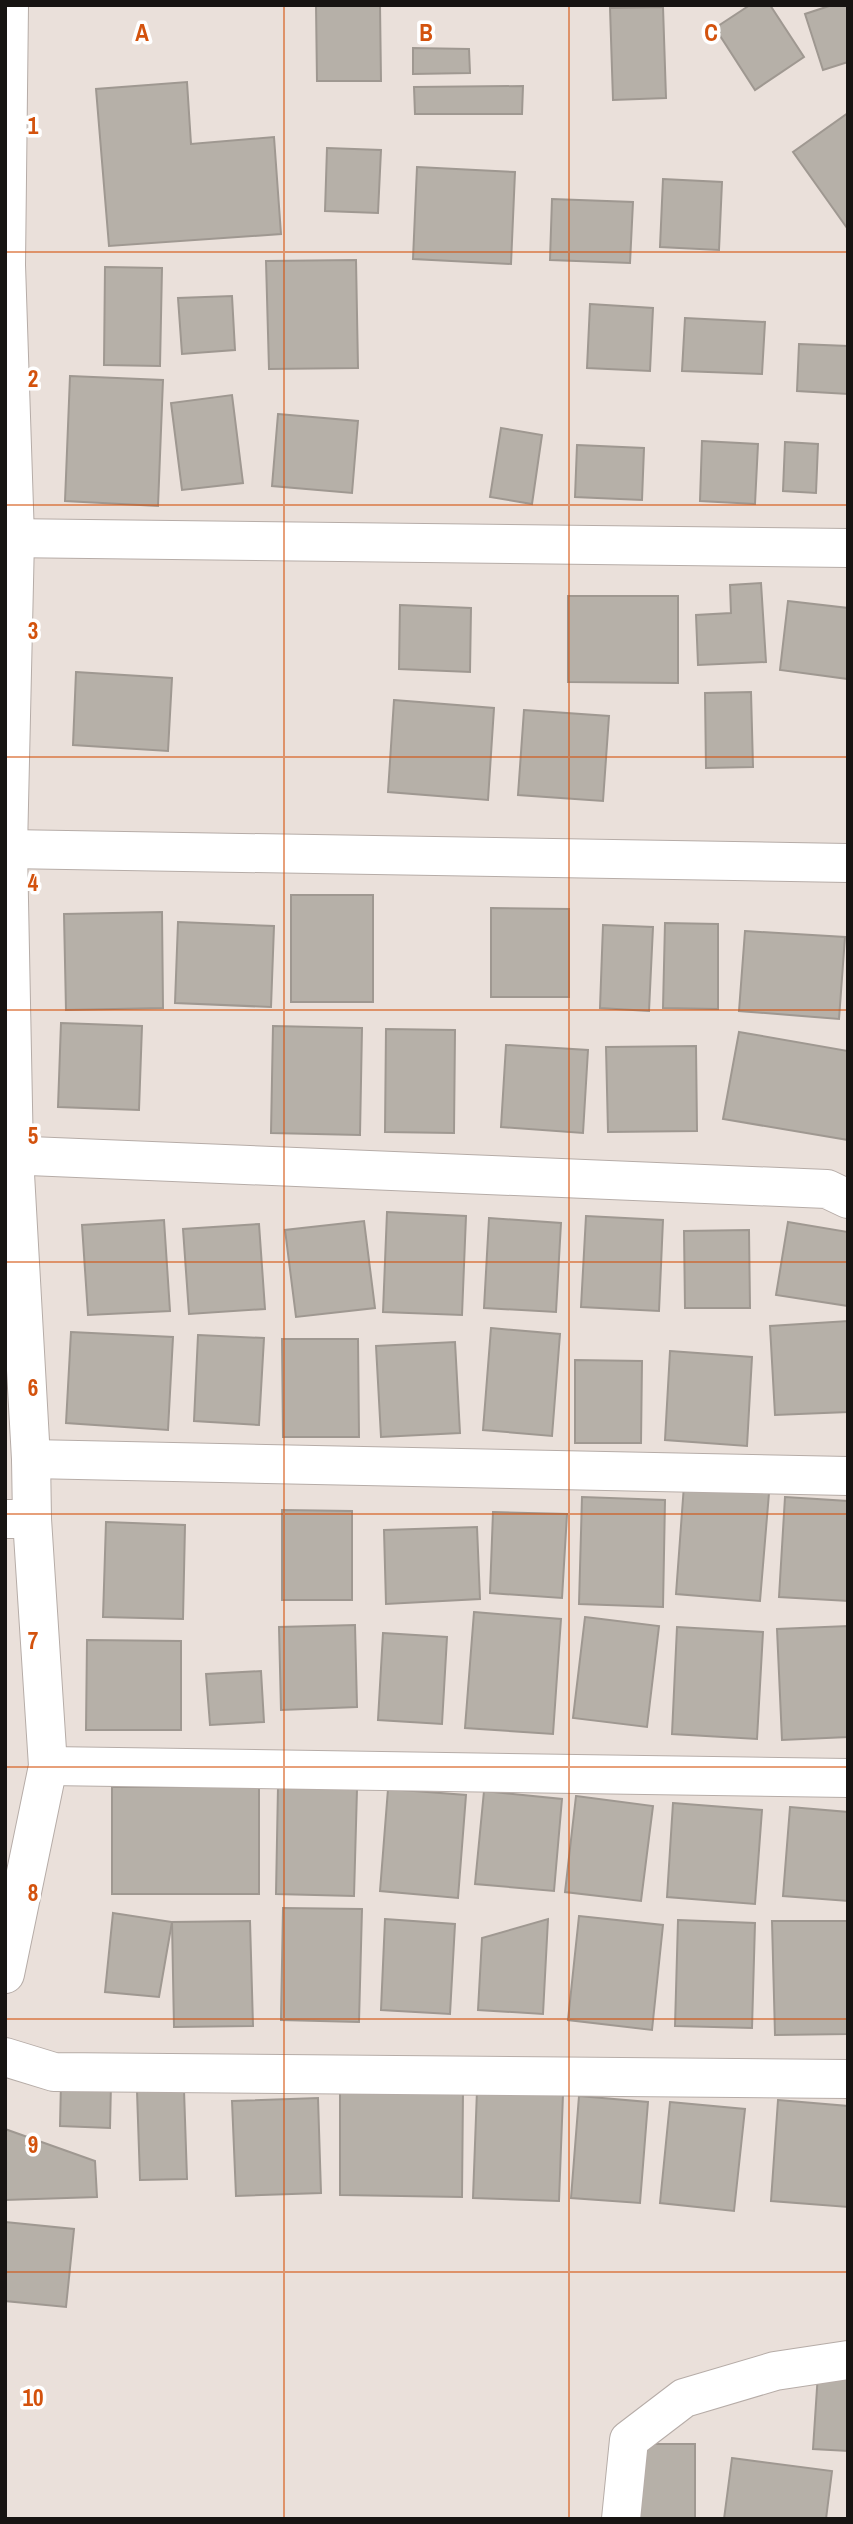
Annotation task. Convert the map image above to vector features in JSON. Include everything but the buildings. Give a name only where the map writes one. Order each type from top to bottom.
[{"type":"street","points":[[5,1974],[48,1766],[18,1519],[31,1459],[10,1156],[7,849],[10,538],[6,265],[9,5]]},
{"type":"street","points":[[10,538],[848,548]]},
{"type":"street","points":[[7,849],[848,863]]},
{"type":"street","points":[[10,1156],[827,1189],[848,1199]]},
{"type":"street","points":[[31,1459],[848,1476]]},
{"type":"street","points":[[48,1766],[848,1777]]},
{"type":"street","points":[[5,2057],[54,2072],[848,2079]]},
{"type":"street","points":[[621,2519],[629,2440],[684,2398],[775,2371],[848,2360]]}]
